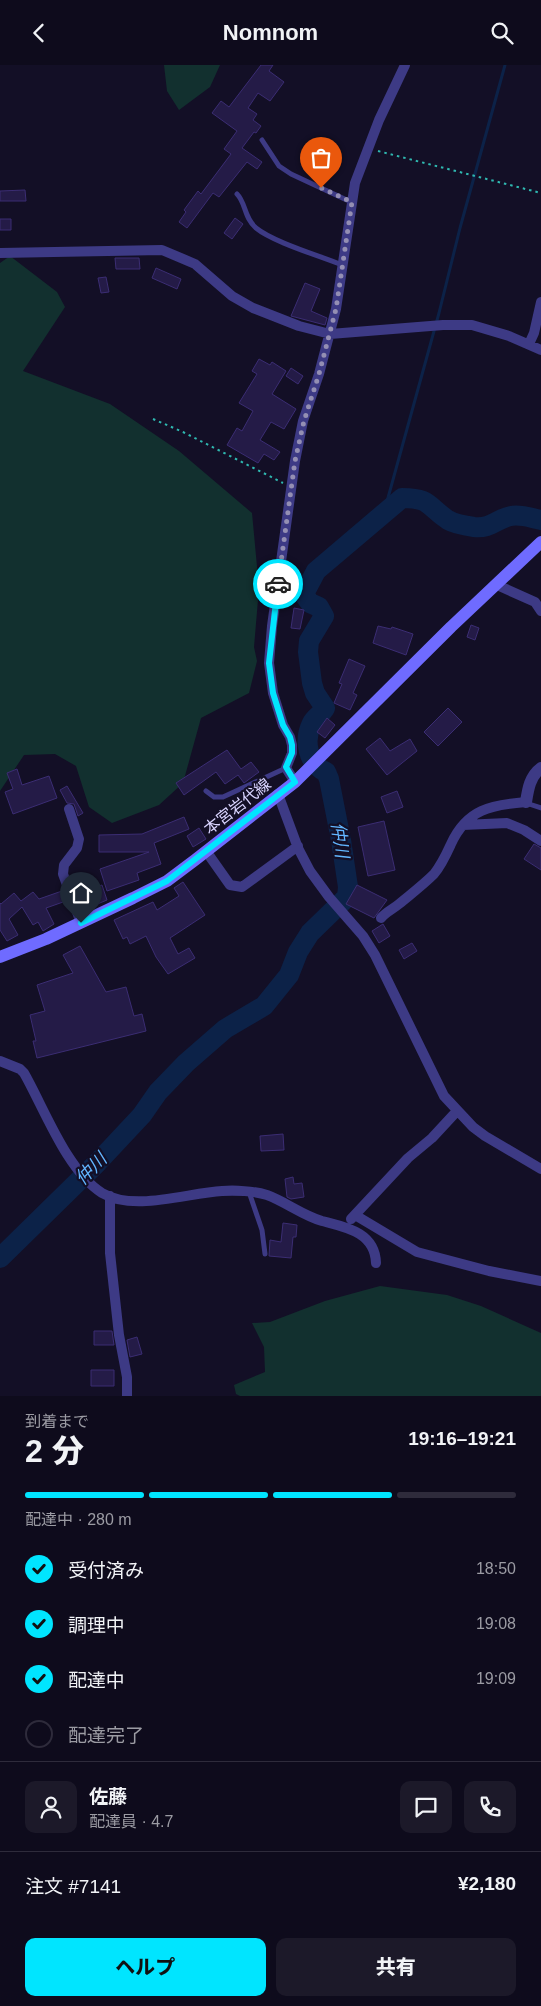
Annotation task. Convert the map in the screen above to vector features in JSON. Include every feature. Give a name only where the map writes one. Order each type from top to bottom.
[{"type":"main road","name":"本宮岩代線","points":[[0,957],[46,939],[167,881],[295,782],[451,627],[541,542]]},
{"type":"street","points":[[295,782],[286,767],[292,753],[292,745],[283,725],[273,693],[269,663],[272,625],[292,487],[304,421],[330,334],[358,170],[405,65]]},
{"type":"street","points":[[0,253],[162,249],[195,264],[232,296],[253,308],[299,327],[330,334],[443,325],[472,325],[509,336],[541,350]]},
{"type":"street","points":[[529,344],[534,333],[541,302]]},
{"type":"street","points":[[497,585],[534,602],[541,611]]},
{"type":"street","points":[[381,918],[435,872],[446,859],[451,844],[463,825],[476,813],[491,807],[526,802],[530,782],[541,768]]},
{"type":"street","points":[[278,794],[298,846],[321,887],[363,936],[375,955],[444,1096],[457,1111],[485,1136],[541,1169]]},
{"type":"street","points":[[69,809],[79,839],[77,849],[64,865],[63,875],[81,923]]},
{"type":"street","points":[[463,825],[508,823],[524,830],[541,841]]},
{"type":"street","points":[[206,851],[230,885],[242,887],[298,846]]},
{"type":"street","points":[[0,1061],[20,1069],[24,1073],[60,1141],[74,1163],[95,1187],[110,1196],[119,1199],[143,1200],[176,1198],[222,1191],[266,1195],[309,1217],[343,1225],[364,1238],[373,1247],[376,1263]]},
{"type":"street","points":[[343,1225],[457,1111]]},
{"type":"street","points":[[110,1196],[110,1253],[119,1335],[127,1377],[127,1396]]},
{"type":"street","points":[[355,1215],[417,1252],[489,1271],[541,1281]]},
{"type":"lane","points":[[262,140],[270,150],[276,164],[352,202]]},
{"type":"lane","points":[[237,194],[241,197],[246,215],[255,227],[280,240],[342,265]]},
{"type":"lane","points":[[206,791],[214,797],[223,797],[286,767]]},
{"type":"lane","points":[[526,802],[541,808]]},
{"type":"lane","points":[[249,1192],[262,1230],[265,1254]]},
{"type":"path","points":[[368,149],[541,193]]},
{"type":"path","points":[[154,419],[183,431],[292,487]]},
{"type":"green space","points":[[164,65],[220,65],[210,87],[179,110],[167,91]]},
{"type":"green space","points":[[10,256],[57,292],[65,307],[23,371],[110,404],[179,451],[252,513],[259,588],[254,647],[257,661],[249,693],[201,718],[183,783],[159,805],[112,823],[89,807],[76,766],[55,754],[24,755],[0,791],[0,263]]},
{"type":"green space","points":[[380,1286],[447,1295],[481,1306],[541,1333],[541,1396],[240,1396],[236,1394],[234,1385],[265,1372],[264,1347],[252,1323],[270,1322],[325,1301]]},
{"type":"building","points":[[261,65],[273,65],[269,71],[284,82],[270,101],[258,93],[248,108],[257,114],[253,120],[261,126],[242,148],[262,162],[257,169],[247,162],[219,197],[213,193],[187,228],[179,222],[186,212],[184,210],[198,191],[201,194],[231,154],[224,149],[237,131],[212,113],[221,101],[229,107]]},
{"type":"building","points":[[25,190],[26,201],[0,201],[0,191]]},
{"type":"building","points":[[235,218],[243,224],[232,239],[224,233]]},
{"type":"building","points":[[0,219],[11,219],[11,230],[0,230]]},
{"type":"building","points":[[115,258],[139,258],[140,269],[116,269]]},
{"type":"building","points":[[156,268],[181,279],[177,289],[152,278]]},
{"type":"building","points":[[106,277],[109,292],[101,293],[98,278]]},
{"type":"building","points":[[305,283],[320,289],[311,311],[327,318],[325,325],[291,316]]},
{"type":"building","points":[[259,359],[270,365],[272,362],[286,371],[272,394],[296,409],[284,429],[271,422],[260,440],[280,452],[274,460],[264,454],[258,463],[227,445],[237,428],[242,431],[253,411],[239,403],[257,374],[252,371]]},
{"type":"building","points":[[291,368],[303,376],[298,384],[286,376]]},
{"type":"building","points":[[294,608],[304,610],[300,629],[291,628]]},
{"type":"building","points":[[471,625],[479,628],[475,640],[467,637]]},
{"type":"building","points":[[378,626],[391,629],[392,627],[413,634],[406,655],[373,643]]},
{"type":"building","points":[[349,659],[365,666],[353,693],[357,695],[350,710],[334,703],[342,684],[339,683]]},
{"type":"building","points":[[448,708],[462,722],[438,746],[424,732]]},
{"type":"building","points":[[327,718],[335,725],[325,738],[317,732]]},
{"type":"building","points":[[380,738],[390,751],[410,739],[417,751],[387,775],[366,749]]},
{"type":"building","points":[[227,750],[241,769],[251,762],[259,772],[244,783],[238,775],[225,784],[216,772],[184,795],[176,783]]},
{"type":"building","points":[[17,769],[22,785],[49,776],[57,798],[13,814],[5,792],[13,789],[7,773]]},
{"type":"building","points":[[67,786],[83,813],[78,816],[74,804],[67,803],[60,790]]},
{"type":"building","points":[[397,791],[403,807],[387,813],[381,797]]},
{"type":"building","points":[[184,817],[189,829],[154,843],[161,864],[137,873],[139,880],[107,891],[100,869],[149,852],[99,852],[99,835],[142,834]]},
{"type":"building","points":[[384,821],[395,870],[368,876],[358,827]]},
{"type":"building","points":[[199,828],[206,839],[193,847],[187,836]]},
{"type":"building","points":[[534,844],[541,848],[541,870],[524,859]]},
{"type":"building","points":[[183,882],[205,915],[170,938],[178,954],[189,948],[195,958],[168,974],[156,957],[146,936],[130,944],[127,937],[123,939],[114,920],[153,902],[157,910],[179,896],[174,888]]},
{"type":"building","points":[[102,885],[107,900],[83,910],[77,893]]},
{"type":"building","points":[[357,885],[387,900],[374,918],[346,904]]},
{"type":"building","points":[[62,891],[66,901],[46,908],[54,924],[43,931],[38,922],[33,925],[22,907],[9,919],[18,935],[7,941],[0,930],[0,903],[14,893],[21,901],[33,892],[39,899]]},
{"type":"building","points":[[383,924],[390,936],[379,943],[372,931]]},
{"type":"building","points":[[412,943],[417,951],[404,959],[399,950]]},
{"type":"building","points":[[80,946],[106,992],[126,987],[134,1016],[142,1014],[146,1031],[37,1058],[33,1041],[36,1041],[30,1015],[45,1011],[37,985],[73,973],[63,955]]},
{"type":"building","points":[[283,1134],[284,1150],[261,1151],[260,1136]]},
{"type":"building","points":[[293,1177],[294,1184],[302,1183],[304,1197],[291,1199],[287,1197],[285,1179]]},
{"type":"building","points":[[283,1223],[297,1225],[296,1237],[293,1237],[291,1258],[269,1256],[270,1240],[281,1242]]},
{"type":"building","points":[[94,1331],[112,1331],[114,1345],[94,1345]]},
{"type":"building","points":[[137,1337],[142,1354],[130,1357],[127,1340]]},
{"type":"building","points":[[91,1370],[114,1370],[114,1386],[91,1386]]},
{"type":"waterway","points":[[402,498],[386,505],[505,65]]},
{"type":"waterway","name":"仲川","points":[[0,1258],[98,1162],[142,1115],[158,1092],[186,1063],[225,1029],[264,1006],[289,975],[298,952],[310,933],[347,897],[348,887],[341,840],[329,779],[326,772],[315,764],[311,758],[308,744],[309,730],[312,723],[325,708],[315,693],[308,652],[309,641],[324,616],[319,607],[310,603],[305,596],[306,590],[316,571],[402,498],[424,501],[448,520],[471,527],[485,527],[506,517],[515,516],[526,516],[541,520]]},
{"type":"way so far","points":[[278,584],[295,461],[304,421],[319,374],[336,309],[352,202],[321,188]]},
{"type":"route","points":[[81,923],[167,881],[295,782],[286,767],[292,753],[292,745],[278,708],[271,682],[269,663],[278,584]]}]
